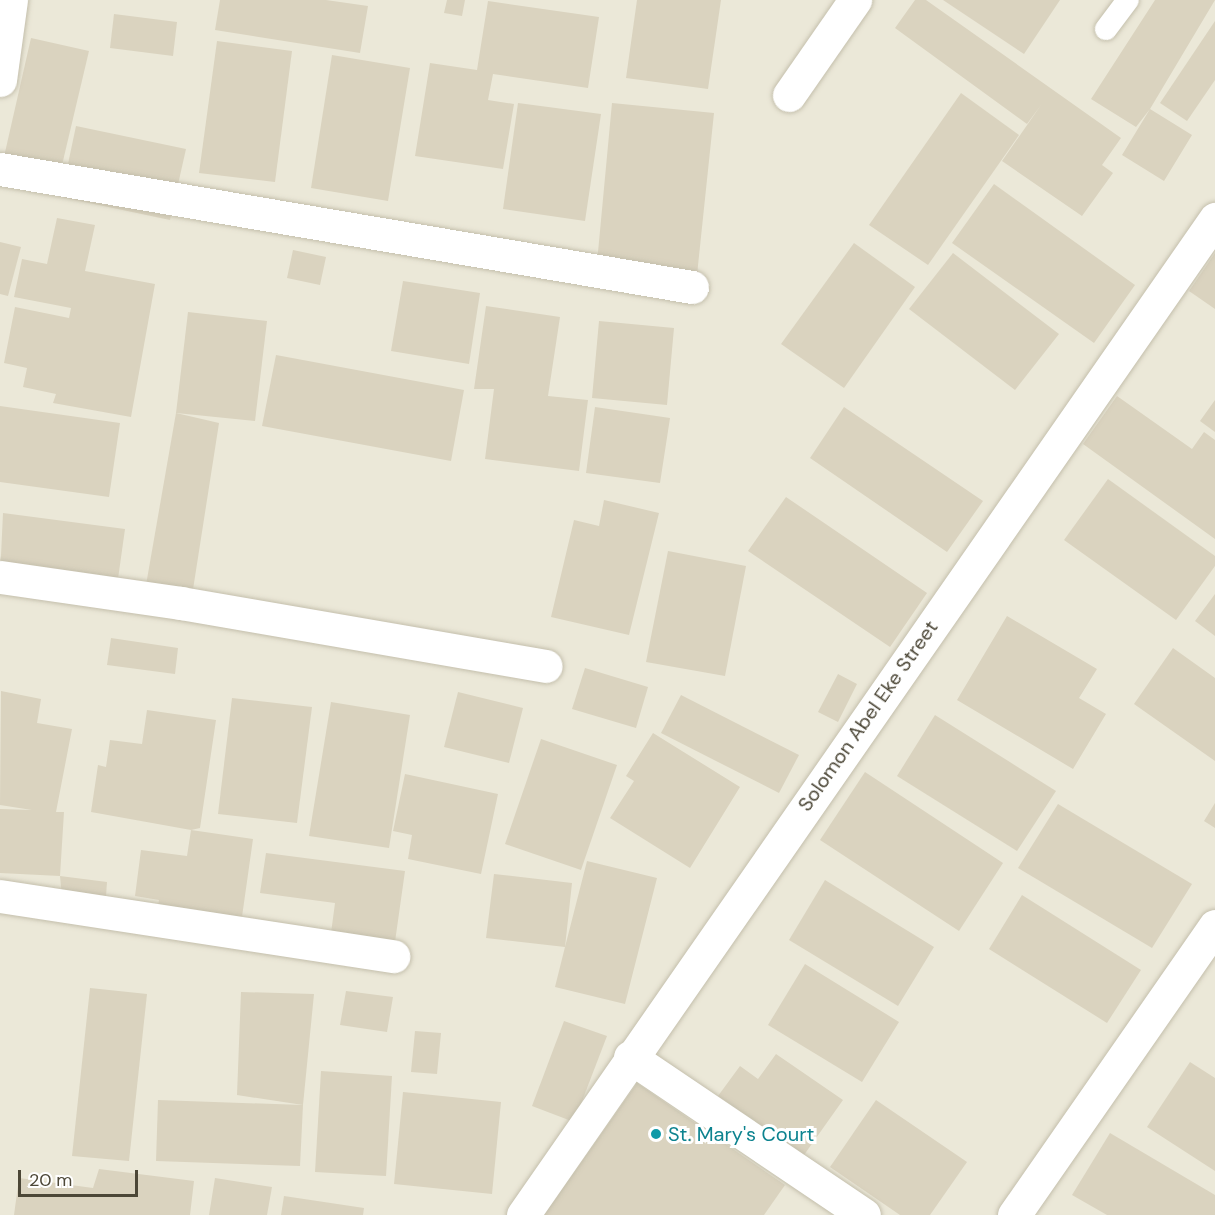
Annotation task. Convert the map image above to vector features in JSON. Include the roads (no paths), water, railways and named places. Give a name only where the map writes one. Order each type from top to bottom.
[{"type":"street","points":[[0,80],[11,0]]},
{"type":"street","points":[[789,95],[855,0]]},
{"type":"street","points":[[0,169],[692,287]]},
{"type":"street","name":"Solomon Abel Eke Street","points":[[523,1215],[630,1057],[1215,219]]},
{"type":"street","points":[[0,577],[181,603],[546,666]]},
{"type":"street","points":[[0,896],[393,956]]},
{"type":"street","points":[[1014,1215],[1215,926]]},
{"type":"street","points":[[630,1057],[864,1215]]},
{"type":"lane","points":[[1106,29],[1128,0]]},
{"type":"place","name":"St. Mary's Court","points":[[656,1134]]}]
